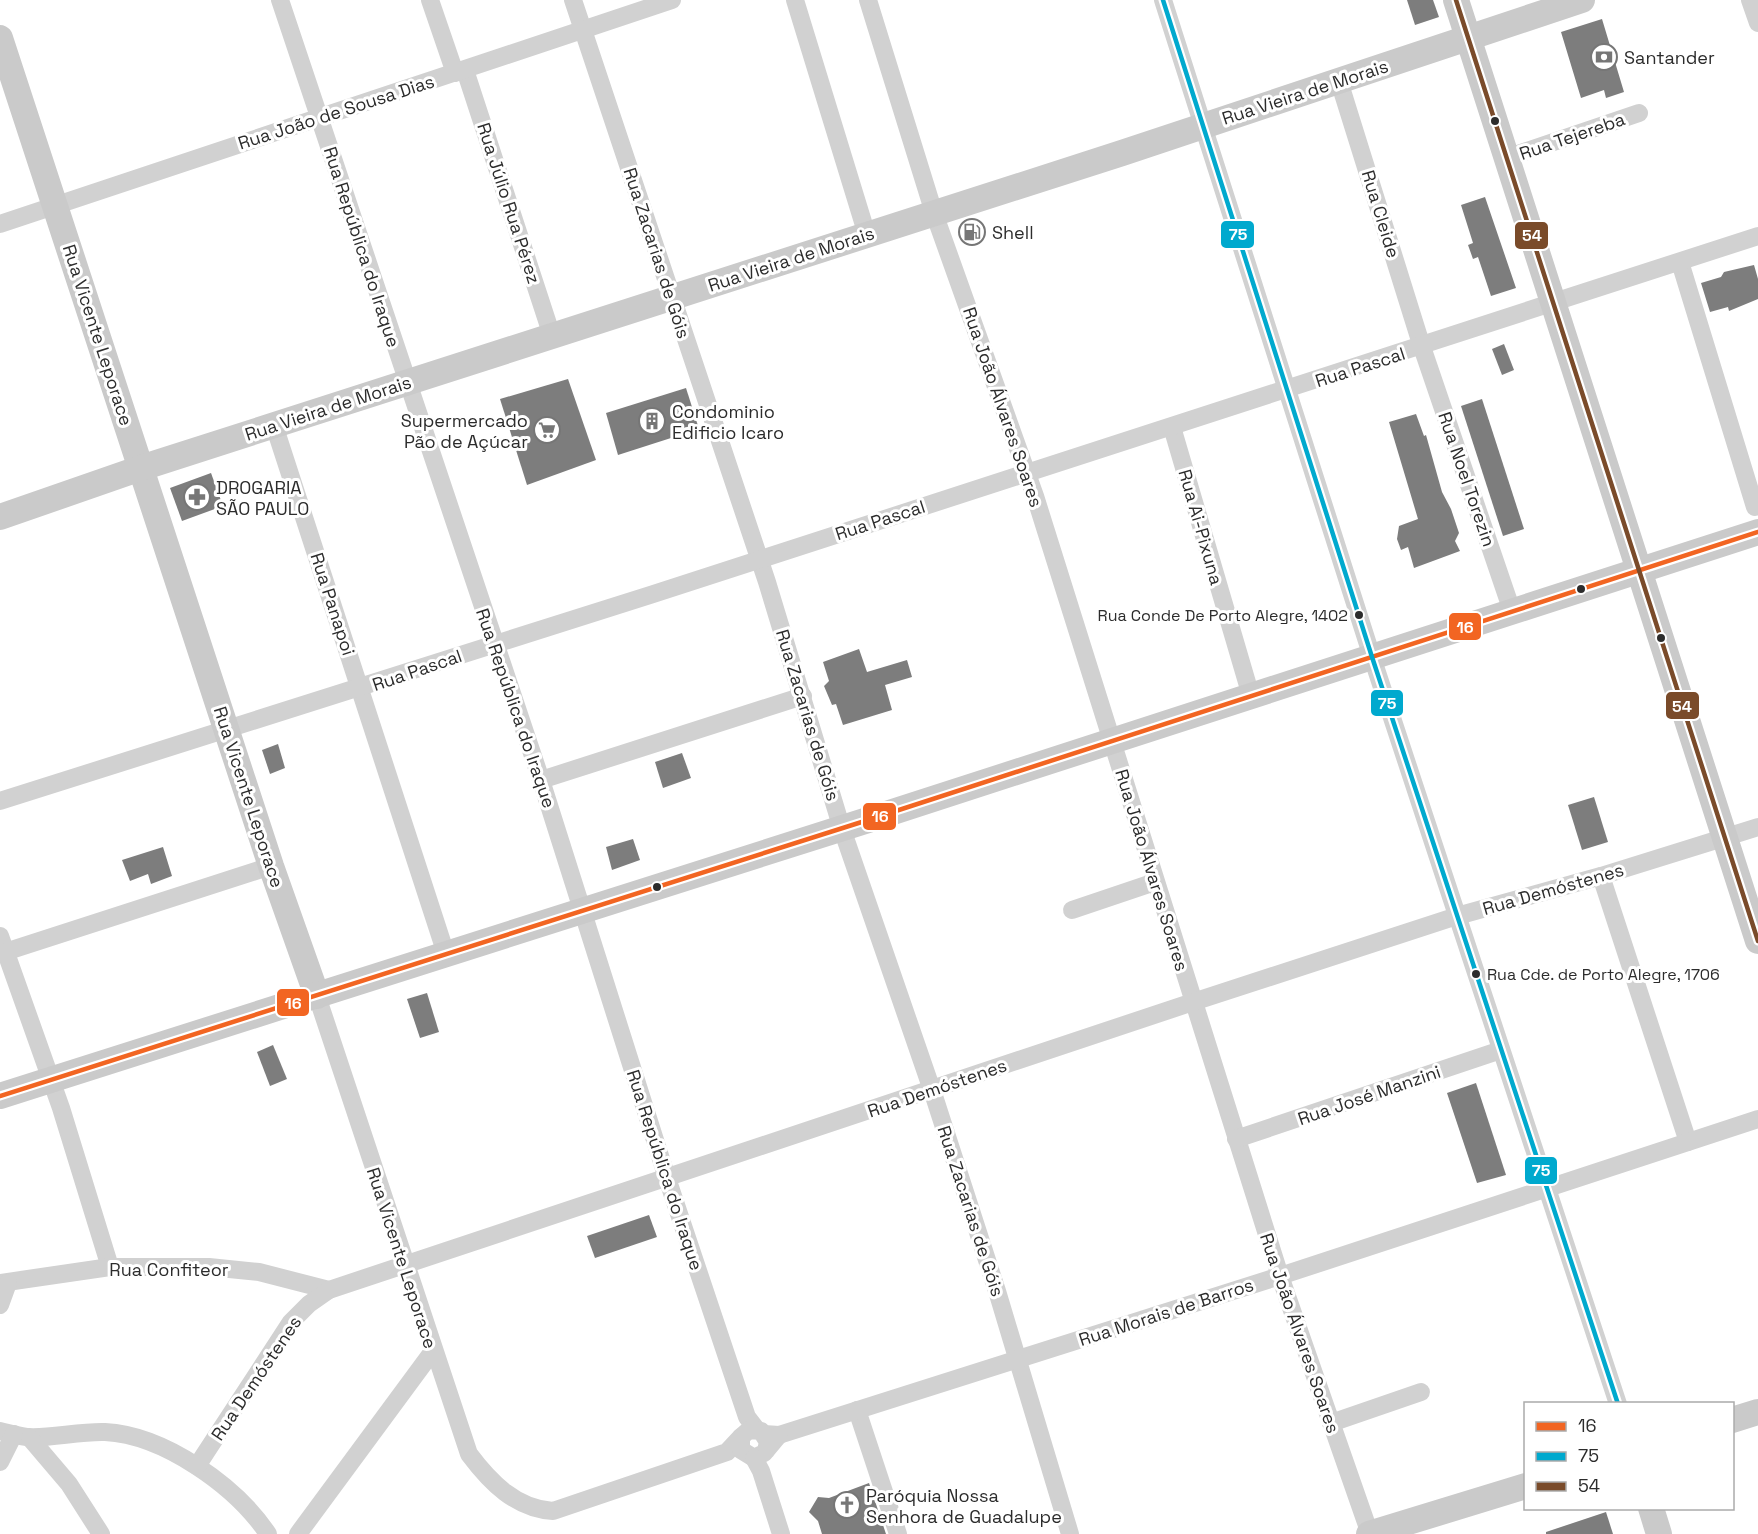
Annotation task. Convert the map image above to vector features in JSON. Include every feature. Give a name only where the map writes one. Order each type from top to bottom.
[{"type":"street","name":"Rua República do Iraque","points":[[280,0],[541,780],[667,1178],[757,1443],[781,1534]]},
{"type":"street","name":"Rua Júlio Rua Pérez","points":[[430,0],[460,71],[552,336]]},
{"type":"street","name":"Rua Zacarias de Góis","points":[[573,0],[759,560],[803,696],[842,829],[932,1090],[1020,1359],[1070,1534]]},
{"type":"street","name":"Rua João de Sousa Dias","points":[[0,224],[672,0]]},
{"type":"street","points":[[795,0],[867,235]]},
{"type":"street","name":"Rua João Álvares Soares","points":[[868,0],[934,213],[1027,472],[1280,1276],[1370,1534]]},
{"type":"street","points":[[1163,0],[1372,657],[1617,1402]]},
{"type":"street","points":[[1456,0],[1637,571],[1758,941]]},
{"type":"street","name":"Rua Vieira de Morais","points":[[0,518],[141,468],[867,235],[1582,0]]},
{"type":"street","points":[[1750,0],[1758,23]]},
{"type":"street","name":"Rua Vicente Leporace","points":[[0,38],[271,866],[317,996],[404,1265],[469,1454],[503,1491],[538,1510],[553,1511],[757,1443]]},
{"type":"street","name":"Rua Cleide","points":[[1339,81],[1422,347]]},
{"type":"street","name":"Rua Tejereba","points":[[1506,158],[1639,113]]},
{"type":"street","name":"Rua Pascal","points":[[0,801],[361,689],[1027,472],[1287,391],[1758,236]]},
{"type":"street","points":[[1680,262],[1755,507]]},
{"type":"street","name":"Rua Noel Torezin","points":[[1422,347],[1512,612]]},
{"type":"street","name":"Rua Panapoi","points":[[274,425],[446,954]]},
{"type":"street","name":"Rua Ai-Pixuna","points":[[1172,427],[1251,696]]},
{"type":"street","points":[[0,1096],[842,829],[1758,532]]},
{"type":"street","points":[[541,780],[803,696]]},
{"type":"street","name":"Rua Demóstenes","points":[[197,1466],[291,1322],[299,1312],[329,1290],[1457,916],[1601,876],[1758,827]]},
{"type":"street","points":[[110,1268],[51,1081],[2,944],[271,866]]},
{"type":"street","points":[[1601,876],[1688,1142]]},
{"type":"street","points":[[1072,910],[1155,882]]},
{"type":"street","name":"Rua José Manzini","points":[[1236,1139],[1501,1050]]},
{"type":"street","name":"Rua Morais de Barros","points":[[757,1443],[1280,1276],[1758,1119]]},
{"type":"street","name":"Rua Confiteor","points":[[0,1305],[4,1283],[110,1268],[233,1268],[329,1290]]},
{"type":"street","points":[[298,1534],[433,1351]]},
{"type":"street","points":[[1331,1423],[1421,1392]]},
{"type":"street","points":[[857,1410],[898,1534]]},
{"type":"street","points":[[1734,1419],[1758,1412]]},
{"type":"street","points":[[14,1434],[108,1432],[142,1439],[197,1466],[239,1499],[268,1534]]},
{"type":"street","points":[[0,1462],[14,1434]]},
{"type":"street","points":[[14,1434],[69,1485],[101,1534]]},
{"type":"street","points":[[1370,1534],[1524,1487]]},
{"type":"street","points":[[1651,1510],[1659,1534]]},
{"type":"building","points":[[1407,0],[1433,0],[1439,17],[1415,25]]},
{"type":"building","points":[[1602,19],[1624,92],[1606,98],[1604,90],[1581,98],[1561,32]]},
{"type":"building","points":[[1485,197],[1516,288],[1491,296],[1478,257],[1473,259],[1468,245],[1473,243],[1461,205]]},
{"type":"building","points":[[1754,265],[1758,279],[1758,299],[1729,311],[1728,307],[1710,312],[1701,283],[1721,277],[1724,272]]},
{"type":"building","points":[[1504,344],[1514,370],[1502,375],[1492,349]]},
{"type":"building","name":"Supermercado Pão de Açúcar","points":[[568,379],[596,460],[527,485],[500,399]]},
{"type":"building","name":"Condominio Edificio Icaro","points":[[686,388],[699,429],[618,455],[606,413]]},
{"type":"building","points":[[1482,399],[1524,529],[1503,536],[1461,406]]},
{"type":"building","points":[[1416,414],[1424,436],[1426,435],[1442,492],[1451,509],[1459,533],[1455,541],[1460,551],[1414,568],[1408,547],[1401,550],[1397,539],[1399,526],[1418,519],[1389,422]]},
{"type":"building","name":"DROGARIA SÃO PAULO","points":[[211,473],[223,506],[182,521],[170,488]]},
{"type":"building","points":[[859,649],[867,672],[907,660],[912,677],[885,685],[892,710],[843,725],[836,704],[832,705],[824,686],[829,681],[823,662]]},
{"type":"building","points":[[278,744],[285,768],[270,774],[262,750]]},
{"type":"building","points":[[682,753],[691,778],[663,788],[655,762]]},
{"type":"building","points":[[1594,797],[1608,842],[1582,850],[1568,805]]},
{"type":"building","points":[[633,839],[640,860],[612,870],[606,847]]},
{"type":"building","points":[[163,847],[172,876],[151,884],[148,874],[130,881],[122,860]]},
{"type":"building","points":[[427,993],[439,1032],[420,1038],[407,999]]},
{"type":"building","points":[[273,1045],[287,1079],[270,1086],[257,1052]]},
{"type":"building","points":[[1476,1083],[1506,1175],[1477,1183],[1447,1093]]},
{"type":"building","points":[[649,1215],[657,1237],[595,1258],[587,1236]]},
{"type":"building","name":"Paróquia Nossa Senhora de Guadalupe","points":[[869,1483],[886,1534],[822,1534],[818,1521],[809,1512],[818,1497],[829,1498]]},
{"type":"building","points":[[1606,1512],[1613,1534],[1546,1534],[1546,1532]]},
{"type":"transit line","name":"75","points":[[1163,0],[1372,657],[1617,1402]]},
{"type":"transit line","name":"54","points":[[1456,0],[1758,941]]},
{"type":"transit line","name":"16","points":[[0,1096],[868,820],[1758,532]]},
{"type":"place","name":"Santander","points":[[1604,57]]},
{"type":"place","name":"Shell","points":[[972,232]]},
{"type":"place","name":"Condominio Edificio Icaro","points":[[652,421]]},
{"type":"place","name":"Supermercado Pão de Açúcar","points":[[547,430]]},
{"type":"place","name":"DROGARIA SÃO PAULO","points":[[197,497]]},
{"type":"place","name":"Rua Conde De Porto Alegre, 1402","points":[[1359,615]]},
{"type":"place","name":"Rua Cde. de Porto Alegre, 1706","points":[[1476,974]]},
{"type":"place","name":"Paróquia Nossa Senhora de Guadalupe","points":[[847,1505]]}]
